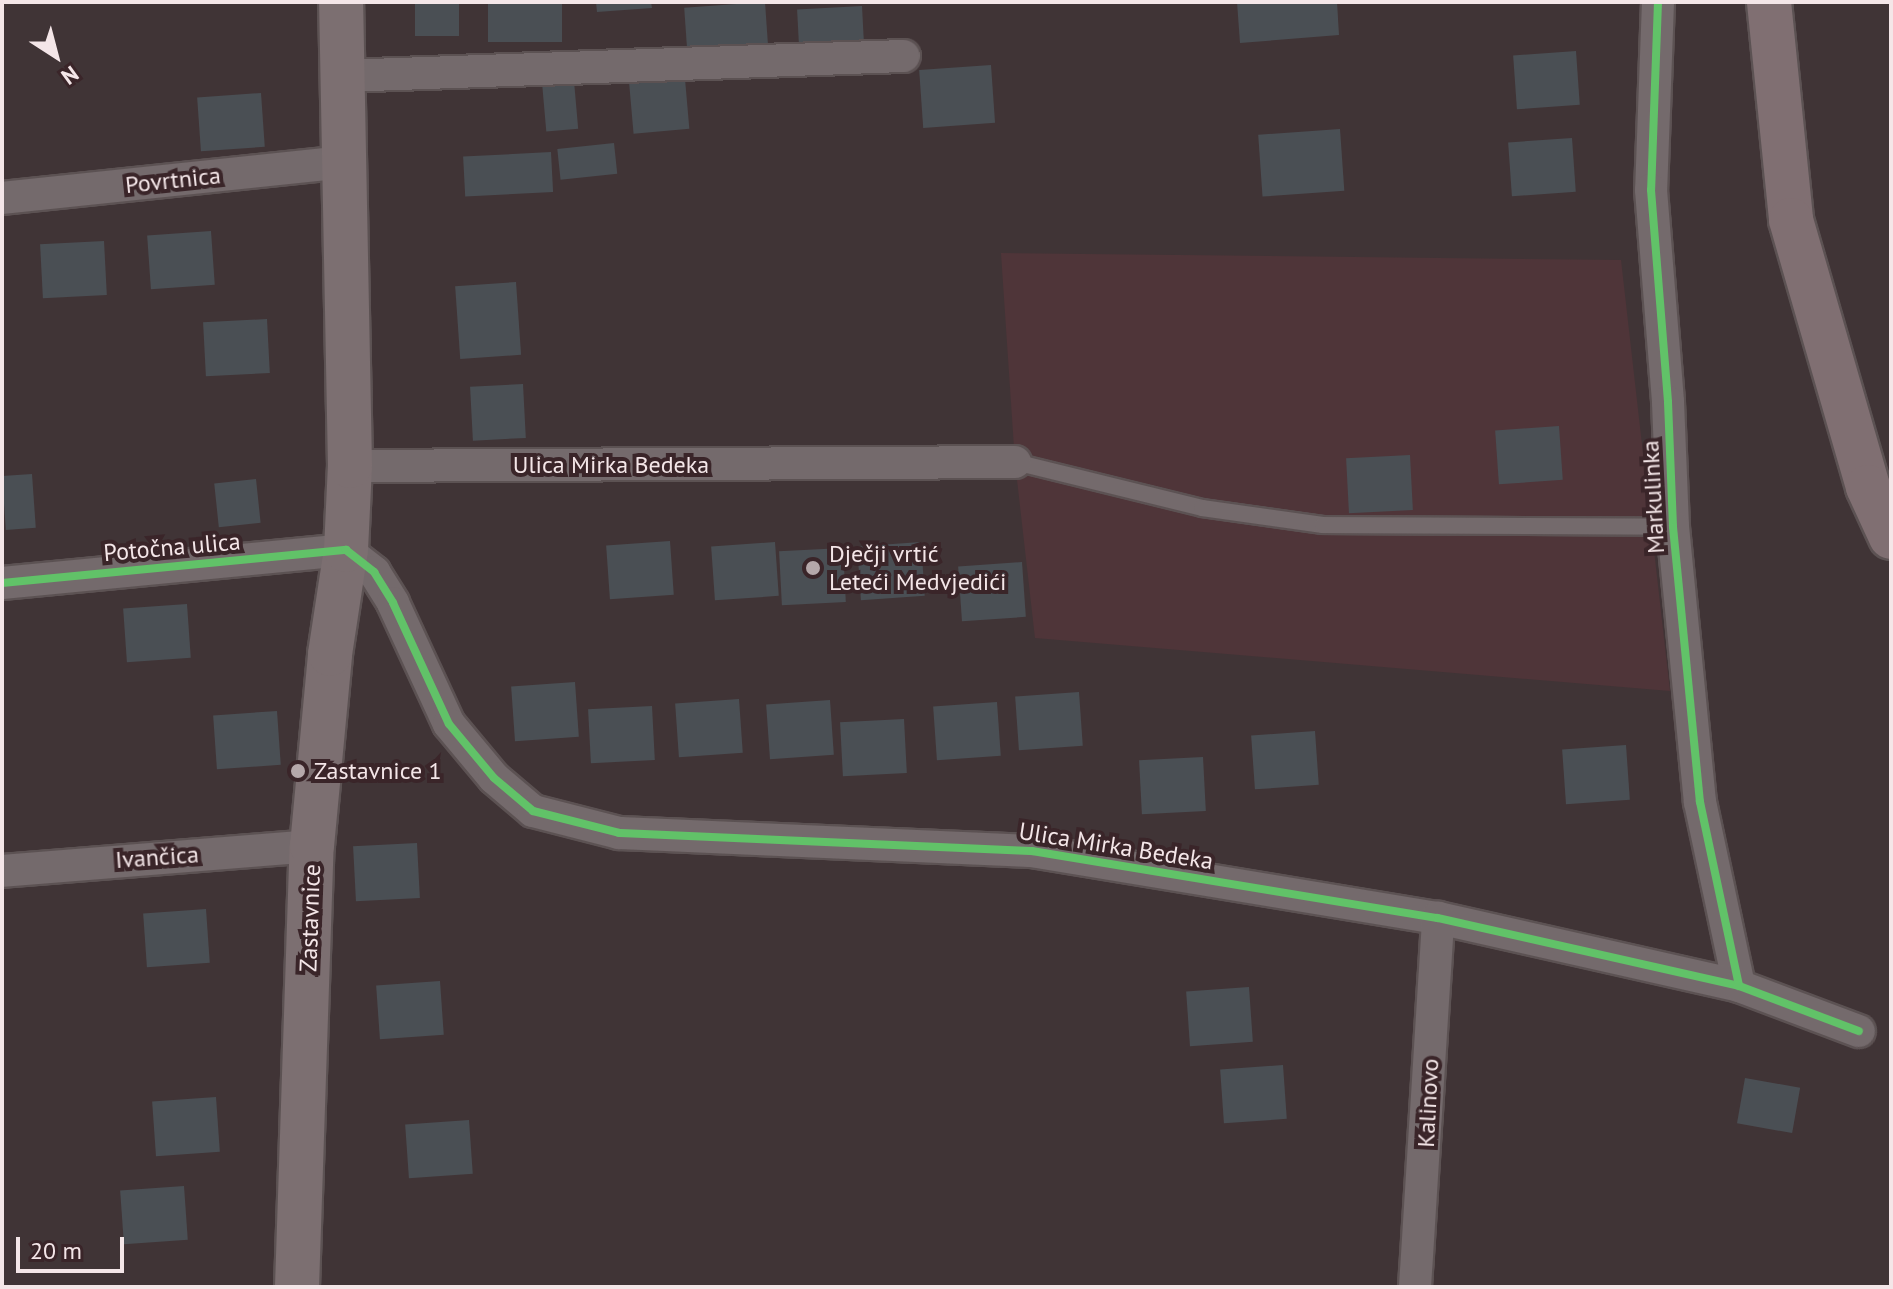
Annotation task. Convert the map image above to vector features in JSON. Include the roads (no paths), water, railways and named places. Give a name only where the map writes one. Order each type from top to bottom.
[{"type":"highway","points":[[1769,2],[1791,220],[1868,487],[1891,537]]},
{"type":"main road","points":[[341,2],[350,466],[346,550]]},
{"type":"main road","name":"Zastavnice","points":[[297,1287],[312,846],[330,654],[346,550]]},
{"type":"street","name":"Markulinka","points":[[1658,2],[1651,190],[1668,402],[1673,527],[1700,802],[1739,986]]},
{"type":"street","points":[[342,76],[904,56]]},
{"type":"street","name":"Povrtnica","points":[[2,198],[343,162]]},
{"type":"street","name":"Ulica Mirka Bedeka","points":[[350,466],[1015,462]]},
{"type":"street","name":"Ulica Mirka Bedeka","points":[[346,550],[374,572],[393,603],[449,724],[494,778],[533,811],[619,833],[1032,851],[1438,918],[1739,986],[1859,1031]]},
{"type":"street","name":"Potočna ulica","points":[[2,583],[346,550]]},
{"type":"street","name":"Ivančica","points":[[2,871],[312,846]]},
{"type":"street","name":"Kalinovo","points":[[1415,1287],[1438,918]]},
{"type":"lane","points":[[1015,462],[1202,508],[1323,525],[1673,527]]},
{"type":"place","name":"Dječji vrtić Leteći Medvjedići","points":[[813,568]]},
{"type":"place","name":"Zastavnice 1","points":[[298,771]]}]
